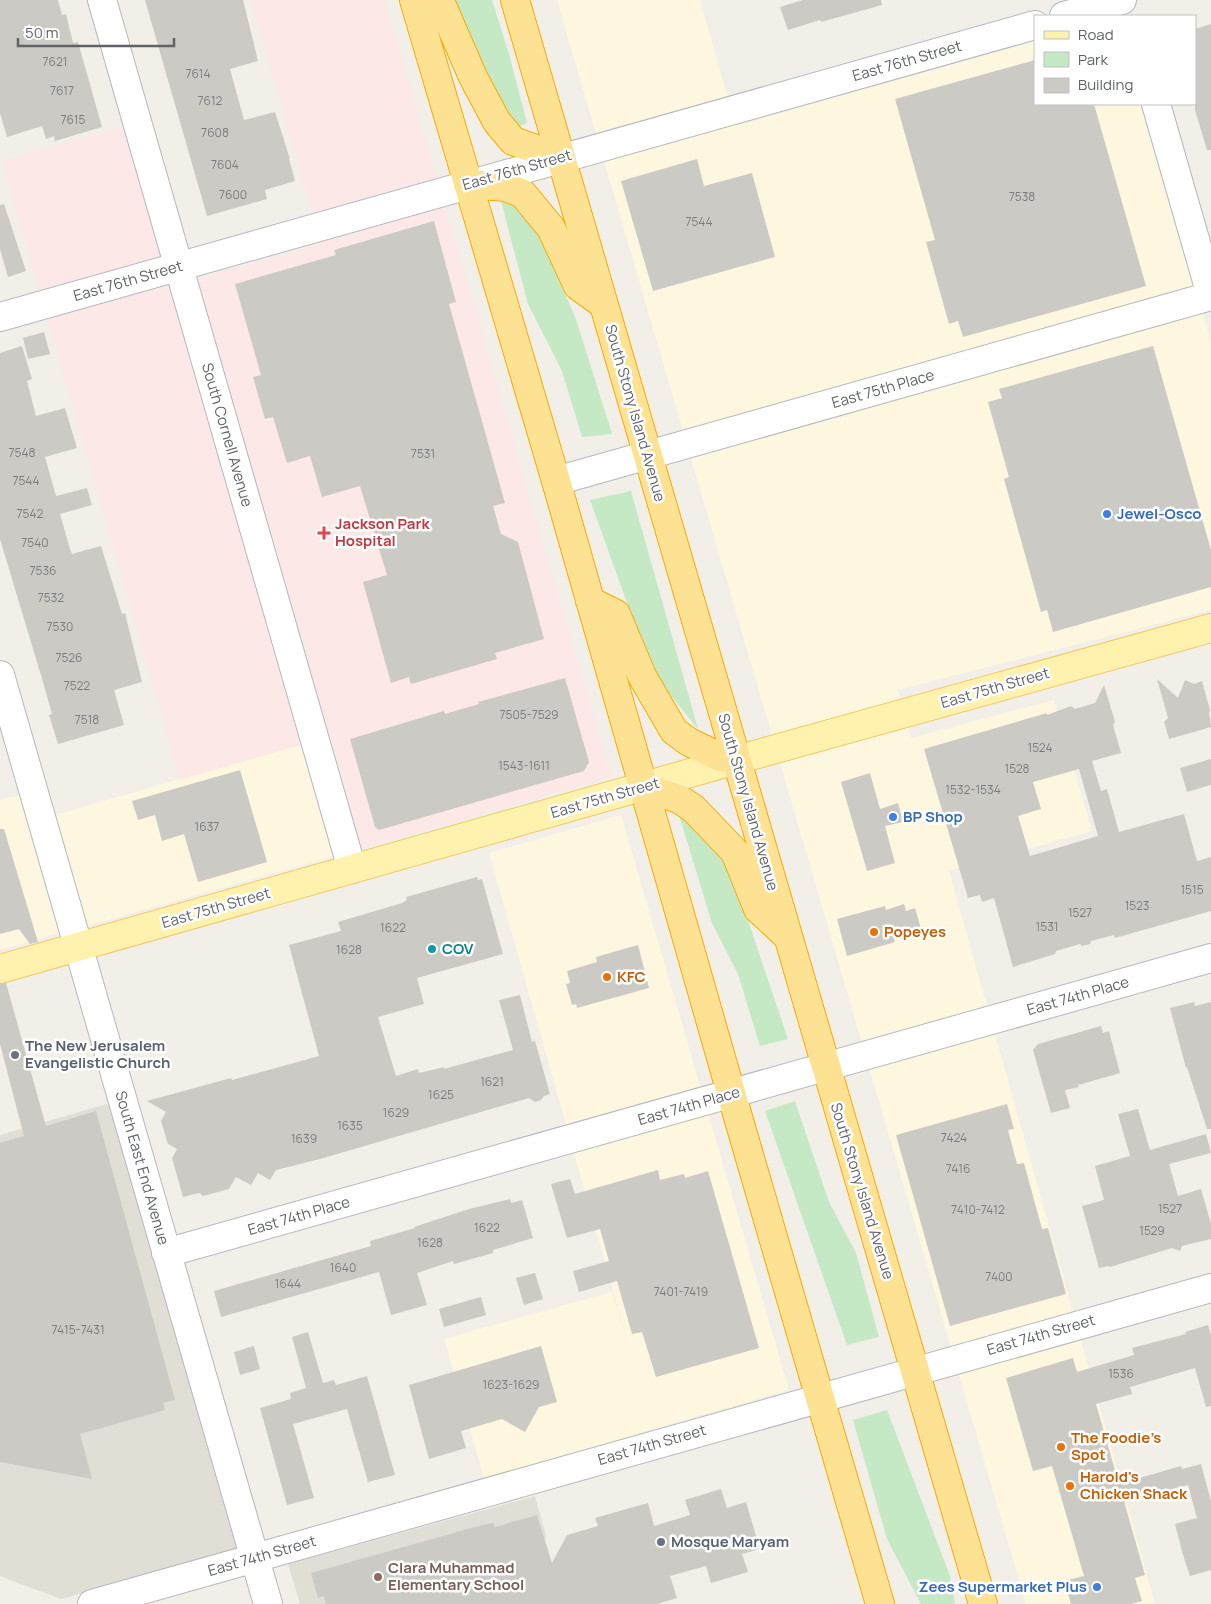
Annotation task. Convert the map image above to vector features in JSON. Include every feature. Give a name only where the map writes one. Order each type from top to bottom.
[{"type":"highway","points":[[414,0],[556,481],[731,1094],[880,1604]]},
{"type":"highway","points":[[432,0],[443,8],[473,77],[497,122],[513,141],[561,158]]},
{"type":"highway","name":"South Stony Island Avenue","points":[[515,0],[983,1604]]},
{"type":"highway","points":[[468,184],[506,187],[522,194],[551,228],[578,286],[603,304]]},
{"type":"highway","points":[[590,601],[616,614],[642,676],[674,732],[720,757],[736,760]]},
{"type":"highway","points":[[643,787],[679,799],[694,809],[735,852],[758,909],[787,936]]},
{"type":"main road","name":"East 75th Street","points":[[0,969],[736,760],[1211,628]]},
{"type":"street","name":"South Cornell Avenue","points":[[102,0],[352,869]]},
{"type":"street","points":[[1068,15],[1122,0]]},
{"type":"street","points":[[1126,0],[1130,15]]},
{"type":"street","name":"East 76th Street","points":[[0,317],[1034,24]]},
{"type":"street","points":[[1156,105],[1211,295]]},
{"type":"street","name":"East 75th Place","points":[[556,481],[1211,295]]},
{"type":"street","name":"South East End Avenue","points":[[0,675],[268,1604]]},
{"type":"street","name":"East 74th Place","points":[[166,1253],[1211,958]]},
{"type":"street","name":"East 74th Street","points":[[92,1604],[1211,1288]]},
{"type":"shaded area","name":"Jackson Park Hospital","points":[[251,0],[385,0],[611,777],[362,848],[330,736],[180,780],[2,161],[129,125],[175,285],[321,244]]},
{"type":"shaded area","points":[[557,0],[700,0],[736,126],[1034,41],[1034,105],[1142,105],[1211,342],[1211,610],[898,690],[911,738],[1054,700],[1092,831],[949,871],[1155,1604],[1026,1604]]},
{"type":"shaded area","points":[[307,743],[338,855],[87,926],[55,815]]},
{"type":"shaded area","points":[[23,794],[64,932],[0,950],[0,800]]},
{"type":"shaded area","points":[[621,815],[789,1390],[484,1478],[444,1339],[612,1292],[628,1343],[489,853]]},
{"type":"shaded area","points":[[110,1103],[241,1549],[61,1599],[0,1576],[0,1135]]},
{"type":"shaded area","points":[[535,1496],[546,1536],[542,1550],[564,1604],[300,1604],[288,1564]]},
{"type":"green space","points":[[453,0],[492,0],[509,54],[527,123],[514,129],[493,99]]},
{"type":"green space","points":[[524,200],[576,319],[612,434],[582,437],[562,371],[528,304],[501,201]]},
{"type":"green space","points":[[631,491],[698,729],[652,672],[590,500]]},
{"type":"green space","points":[[679,815],[695,815],[733,876],[788,1039],[760,1046],[738,974],[712,923]]},
{"type":"green space","points":[[795,1101],[829,1202],[856,1253],[879,1337],[847,1345],[765,1111]]},
{"type":"green space","points":[[887,1410],[950,1576],[955,1604],[921,1604],[887,1539],[853,1420]]},
{"type":"building","points":[[0,0],[58,0],[62,15],[66,14],[73,43],[78,42],[102,127],[55,141],[54,136],[46,139],[42,126],[7,137],[0,113]]},
{"type":"building","points":[[145,0],[243,0],[258,61],[230,69],[244,120],[275,112],[295,181],[265,190],[267,199],[207,216]]},
{"type":"building","points":[[803,0],[881,0],[882,5],[788,30],[780,7]]},
{"type":"building","points":[[1211,24],[1211,150],[1207,150],[1195,110],[1196,29]]},
{"type":"building","points":[[1034,60],[1034,105],[1094,105],[1146,286],[963,337],[958,321],[949,324],[926,242],[935,240],[895,99]]},
{"type":"building","points":[[697,159],[704,186],[752,173],[775,257],[653,291],[621,181]]},
{"type":"building","points":[[4,204],[26,271],[8,277],[0,249],[0,205]]},
{"type":"building","name":"Jackson Park Hospital","points":[[434,221],[456,302],[449,304],[505,503],[493,506],[501,534],[518,542],[544,639],[495,653],[497,659],[411,684],[409,677],[391,683],[363,582],[387,575],[360,486],[322,497],[310,456],[287,463],[273,417],[265,419],[253,377],[261,375],[235,284],[336,255],[334,250]]},
{"type":"building","points":[[44,332],[50,354],[28,359],[23,338]]},
{"type":"building","points":[[22,346],[32,379],[27,381],[36,416],[65,408],[77,448],[45,457],[56,496],[87,488],[92,505],[60,514],[70,549],[72,554],[101,546],[122,614],[125,613],[142,682],[114,690],[124,725],[58,744],[49,715],[52,714],[43,682],[0,539],[0,353]]},
{"type":"building","name":"Jewel-Osco","points":[[1153,346],[1211,550],[1211,587],[1053,632],[1047,610],[1041,612],[1004,479],[1009,477],[988,402],[1002,398],[999,389]]},
{"type":"building","points":[[565,678],[589,762],[584,771],[379,830],[375,827],[350,739],[444,711],[445,714],[479,704],[478,702]]},
{"type":"building","points":[[1157,679],[1178,698],[1185,680],[1194,684],[1202,681],[1210,710],[1211,727],[1169,739],[1164,722],[1168,718]]},
{"type":"building","points":[[1104,685],[1115,722],[1113,725],[1121,753],[1092,761],[1101,791],[1107,789],[1119,832],[1184,814],[1197,861],[1211,857],[1211,911],[1115,938],[1114,935],[1091,941],[1090,944],[1082,946],[1080,944],[1013,967],[994,898],[982,902],[980,895],[968,898],[924,749],[1047,713],[1047,715],[1071,706],[1075,709],[1095,703]],"holes":[[[1079,769],[1098,836],[1030,856],[1018,816],[1041,809],[1033,782]]]},
{"type":"building","points":[[1211,759],[1211,785],[1187,792],[1180,768]]},
{"type":"building","points":[[240,770],[267,862],[198,882],[184,834],[162,841],[155,815],[138,820],[132,801]]},
{"type":"building","points":[[870,773],[880,809],[898,803],[903,822],[885,826],[895,863],[867,871],[841,782]]},
{"type":"building","points":[[0,829],[4,829],[38,942],[30,944],[19,929],[0,934]]},
{"type":"building","points":[[477,877],[478,880],[482,879],[503,954],[417,978],[424,1004],[378,1017],[396,1076],[418,1069],[419,1073],[444,1067],[444,1069],[513,1050],[499,1000],[520,995],[532,1042],[535,1041],[550,1094],[535,1102],[529,1098],[276,1170],[270,1180],[258,1173],[251,1185],[236,1177],[229,1189],[203,1196],[199,1193],[183,1197],[172,1158],[177,1149],[168,1144],[161,1121],[166,1112],[147,1101],[319,1056],[289,945],[341,931],[338,922],[402,903],[407,900],[406,897]]},
{"type":"building","name":"Popeyes","points":[[904,904],[906,911],[915,908],[921,929],[893,936],[895,942],[847,956],[837,919],[885,906],[886,910]]},
{"type":"building","name":"KFC","points":[[638,945],[649,988],[577,1008],[576,1004],[572,1005],[566,984],[570,983],[567,971],[597,962],[596,957]]},
{"type":"building","points":[[6,983],[46,1126],[96,1111],[175,1400],[163,1403],[165,1410],[80,1434],[92,1479],[0,1462],[0,1143],[24,1136],[0,1044],[0,984]]},
{"type":"building","points":[[1194,1002],[1195,1006],[1211,1002],[1211,1129],[1207,1129],[1186,1068],[1170,1008]]},
{"type":"building","points":[[1101,1026],[1103,1033],[1109,1031],[1120,1073],[1065,1090],[1070,1108],[1051,1113],[1033,1050],[1038,1044]]},
{"type":"building","points":[[1007,1104],[1014,1129],[1008,1130],[1017,1164],[1024,1163],[1042,1229],[1048,1228],[1066,1294],[950,1326],[896,1135]]},
{"type":"building","points":[[1138,1109],[1150,1150],[1206,1134],[1211,1153],[1169,1164],[1178,1196],[1201,1189],[1211,1224],[1211,1239],[1182,1246],[1180,1251],[1172,1248],[1110,1267],[1099,1268],[1082,1206],[1104,1200],[1095,1166],[1130,1156],[1118,1114]]},
{"type":"building","points":[[658,1170],[660,1180],[684,1174],[685,1178],[708,1171],[759,1348],[656,1377],[642,1332],[632,1334],[617,1281],[579,1292],[573,1271],[609,1261],[600,1229],[567,1238],[551,1184],[570,1179],[575,1194]]},
{"type":"building","points":[[510,1199],[511,1203],[522,1200],[533,1238],[493,1250],[493,1253],[454,1264],[453,1261],[417,1273],[427,1305],[391,1315],[379,1272],[221,1317],[214,1291],[371,1246],[370,1241],[469,1209]]},
{"type":"building","points":[[535,1273],[543,1299],[524,1305],[516,1278]]},
{"type":"building","points":[[481,1297],[486,1315],[444,1327],[439,1309]]},
{"type":"building","points":[[1208,1325],[1211,1335],[1211,1406],[1206,1407],[1195,1368],[1130,1387],[1132,1394],[1096,1404],[1119,1484],[1181,1466],[1182,1469],[1201,1464],[1211,1501],[1211,1570],[1190,1576],[1183,1555],[1175,1524],[1197,1518],[1188,1485],[1166,1491],[1165,1489],[1124,1501],[1145,1575],[1135,1578],[1142,1601],[1131,1604],[1071,1604],[1064,1581],[1084,1576],[1052,1466],[1033,1471],[1006,1378],[1073,1358],[1077,1372],[1134,1355],[1132,1348],[1186,1334],[1185,1332]]},
{"type":"building","points":[[308,1332],[323,1383],[334,1380],[336,1385],[367,1376],[395,1475],[368,1482],[347,1409],[293,1424],[314,1498],[287,1505],[260,1408],[291,1399],[290,1393],[306,1388],[292,1337]]},
{"type":"building","points":[[254,1346],[260,1369],[240,1375],[234,1352]]},
{"type":"building","points":[[541,1346],[557,1402],[539,1407],[525,1432],[502,1419],[461,1431],[466,1448],[429,1459],[409,1385]]},
{"type":"building","points":[[721,1489],[727,1508],[746,1502],[760,1549],[742,1554],[748,1572],[711,1583],[706,1566],[670,1576],[677,1598],[657,1604],[326,1604],[324,1596],[318,1598],[311,1573],[482,1525],[493,1523],[495,1527],[537,1515],[552,1563],[567,1535],[598,1526],[595,1518],[648,1503],[654,1526],[690,1515],[685,1500]]},
{"type":"place","name":"Jewel-Osco","points":[[1107,514]]},
{"type":"place","name":"Jackson Park Hospital","points":[[324,533]]},
{"type":"place","name":"BP Shop","points":[[893,817]]},
{"type":"place","name":"Popeyes","points":[[874,932]]},
{"type":"place","name":"COV","points":[[432,949]]},
{"type":"place","name":"KFC","points":[[607,977]]},
{"type":"place","name":"The New Jerusalem Evangelistic Church","points":[[15,1055]]},
{"type":"place","name":"The Foodie’s Spot","points":[[1061,1447]]},
{"type":"place","name":"Harold's Chicken Shack","points":[[1070,1486]]},
{"type":"place","name":"Mosque Maryam","points":[[661,1542]]},
{"type":"place","name":"Clara Muhammad Elementary School","points":[[378,1577]]},
{"type":"place","name":"Zees Supermarket Plus","points":[[1097,1587]]}]
